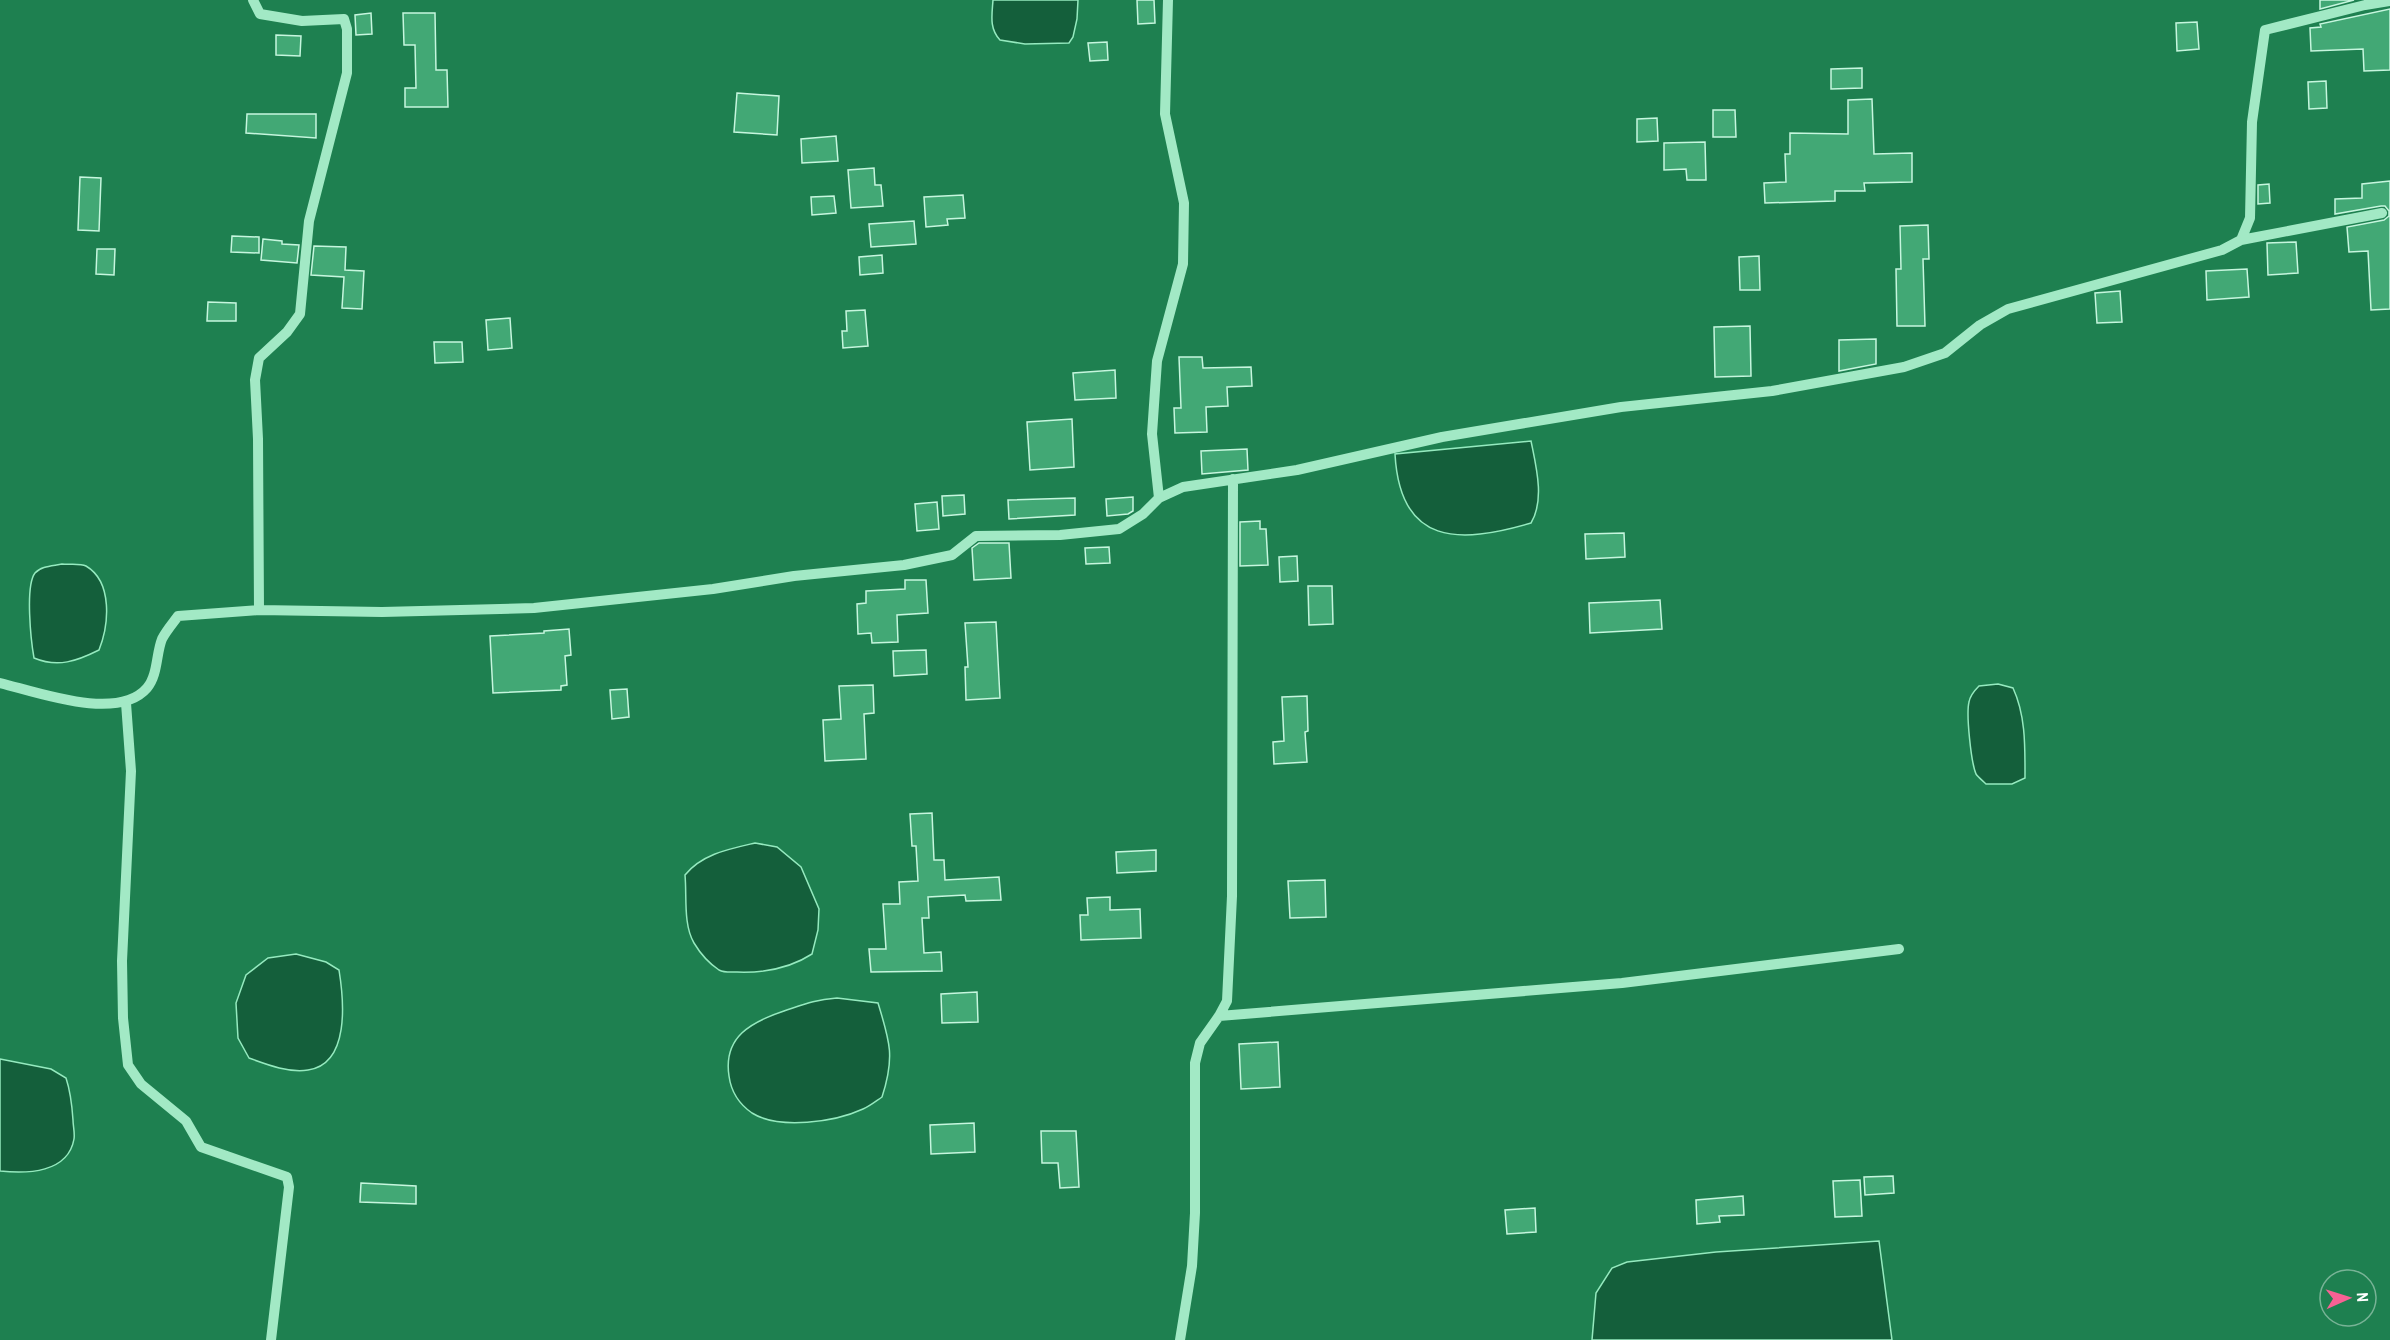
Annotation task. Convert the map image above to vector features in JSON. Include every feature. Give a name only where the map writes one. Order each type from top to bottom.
[{"type":"street","points":[[253,0],[260,14],[302,21],[344,19],[347,29],[347,73],[309,221],[300,314],[287,332],[260,358],[255,380],[258,439],[259,610]]},
{"type":"street","points":[[1159,498],[1152,434],[1157,361],[1183,264],[1184,203],[1165,114],[1168,0]]},
{"type":"street","points":[[2241,240],[2250,218],[2252,122],[2265,30],[2390,1]]},
{"type":"street","points":[[0,683],[84,704],[126,703],[148,688],[157,666],[162,639],[178,616],[259,610],[382,612],[534,608],[904,565],[952,555],[976,536],[1060,535],[1119,529],[1143,514],[1159,498],[1183,487],[1297,470],[1442,437],[1621,407],[1772,392],[1904,367],[1945,353],[1980,325],[2008,309],[2222,250],[2241,240],[2382,213]]},
{"type":"street","points":[[1180,1340],[1192,1266],[1195,1063],[1200,1043],[1227,1001],[1232,896],[1233,479]]},
{"type":"street","points":[[126,703],[131,771],[122,961],[123,1018],[128,1065],[141,1084],[186,1121],[201,1147],[287,1176],[290,1187],[271,1340]]},
{"type":"street","points":[[1219,1016],[1622,983],[1899,949]]},
{"type":"shaded area","points":[[993,0],[1078,0],[1073,37],[1069,43],[1025,44],[1000,40],[993,26]]},
{"type":"shaded area","points":[[1531,441],[1537,472],[1538,504],[1531,523],[1505,530],[1458,535],[1438,531],[1421,522],[1408,507],[1399,484],[1395,454]]},
{"type":"shaded area","points":[[62,564],[84,565],[95,573],[101,582],[105,593],[105,629],[99,650],[75,660],[51,663],[34,658],[31,639],[30,589],[35,573],[40,569]]},
{"type":"shaded area","points":[[1998,684],[2013,688],[2023,721],[2025,778],[2012,784],[1986,784],[1976,774],[1971,749],[1968,717],[1970,698],[1979,686]]},
{"type":"shaded area","points":[[755,843],[777,847],[801,867],[819,909],[818,930],[812,954],[803,959],[785,967],[767,971],[724,972],[705,958],[696,947],[691,935],[687,919],[685,875],[708,857]]},
{"type":"shaded area","points":[[296,954],[326,962],[339,970],[342,998],[338,1044],[322,1065],[301,1071],[278,1068],[249,1058],[238,1038],[236,1003],[246,975],[268,958]]},
{"type":"shaded area","points":[[837,998],[878,1003],[886,1029],[890,1060],[882,1097],[866,1108],[838,1118],[792,1123],[763,1118],[743,1106],[736,1097],[729,1076],[728,1062],[735,1041],[751,1026],[772,1015],[810,1003]]},
{"type":"shaded area","points":[[0,1059],[51,1069],[66,1078],[71,1099],[74,1139],[64,1159],[55,1165],[34,1171],[0,1171]]},
{"type":"shaded area","points":[[1879,1241],[1892,1340],[1592,1340],[1596,1293],[1612,1268],[1627,1262],[1716,1252]]},
{"type":"building","points":[[1137,0],[1154,0],[1155,23],[1138,24]]},
{"type":"building","points":[[2320,0],[2354,0],[2320,9]]},
{"type":"building","points":[[2390,9],[2390,70],[2364,71],[2363,49],[2311,51],[2310,28]]},
{"type":"building","points":[[371,13],[372,34],[356,35],[355,15]]},
{"type":"building","points":[[403,13],[435,13],[436,70],[447,70],[448,107],[405,107],[405,88],[416,88],[415,45],[404,45]]},
{"type":"building","points":[[2197,22],[2199,49],[2177,51],[2176,23]]},
{"type":"building","points":[[276,35],[301,36],[300,56],[276,55]]},
{"type":"building","points":[[1107,42],[1108,60],[1090,61],[1088,43]]},
{"type":"building","points":[[1862,68],[1862,88],[1831,89],[1831,69]]},
{"type":"building","points":[[2326,81],[2327,108],[2309,109],[2308,82]]},
{"type":"building","points":[[737,93],[779,96],[777,135],[734,132]]},
{"type":"building","points":[[1872,99],[1874,154],[1912,153],[1912,182],[1864,183],[1865,191],[1835,191],[1835,201],[1765,203],[1764,183],[1786,182],[1785,154],[1790,154],[1790,133],[1848,134],[1848,100]]},
{"type":"building","points":[[1713,110],[1735,110],[1736,137],[1713,137]]},
{"type":"building","points":[[247,114],[316,114],[316,138],[246,133]]},
{"type":"building","points":[[1657,118],[1658,141],[1637,142],[1637,119]]},
{"type":"building","points":[[836,136],[838,161],[802,163],[801,139]]},
{"type":"building","points":[[1705,142],[1706,180],[1687,180],[1686,169],[1664,170],[1664,143]]},
{"type":"building","points":[[874,168],[875,185],[881,185],[883,206],[851,208],[848,170]]},
{"type":"building","points":[[80,177],[101,178],[99,231],[78,230]]},
{"type":"building","points":[[2390,181],[2390,309],[2371,310],[2368,251],[2349,252],[2347,227],[2384,220],[2389,216],[2389,211],[2385,206],[2381,206],[2335,214],[2335,199],[2362,198],[2362,184]]},
{"type":"building","points":[[2269,184],[2270,203],[2258,204],[2258,185]]},
{"type":"building","points":[[963,195],[965,218],[947,219],[948,225],[926,227],[924,197]]},
{"type":"building","points":[[834,196],[836,213],[812,215],[811,197]]},
{"type":"building","points":[[914,221],[916,244],[871,247],[869,224]]},
{"type":"building","points":[[1928,225],[1929,259],[1923,259],[1925,326],[1897,326],[1896,269],[1901,269],[1900,226]]},
{"type":"building","points":[[232,236],[259,237],[259,253],[231,252]]},
{"type":"building","points":[[263,239],[282,241],[282,244],[299,245],[297,263],[261,260]]},
{"type":"building","points":[[2296,242],[2298,273],[2268,275],[2267,243]]},
{"type":"building","points":[[314,246],[346,247],[345,270],[364,271],[362,309],[342,308],[344,277],[311,275]]},
{"type":"building","points":[[97,249],[115,249],[114,275],[96,274]]},
{"type":"building","points":[[882,255],[883,273],[860,275],[859,257]]},
{"type":"building","points":[[1759,256],[1760,290],[1740,290],[1739,257]]},
{"type":"building","points":[[2247,269],[2249,297],[2207,300],[2206,271]]},
{"type":"building","points":[[2120,291],[2122,322],[2097,323],[2095,293]]},
{"type":"building","points":[[208,302],[236,303],[236,321],[207,321]]},
{"type":"building","points":[[865,310],[868,346],[843,348],[842,331],[847,331],[846,311]]},
{"type":"building","points":[[510,318],[512,348],[488,350],[486,320]]},
{"type":"building","points":[[1750,326],[1751,376],[1715,377],[1714,327]]},
{"type":"building","points":[[1876,339],[1876,364],[1839,371],[1839,340]]},
{"type":"building","points":[[434,342],[462,342],[463,362],[435,363]]},
{"type":"building","points":[[1179,357],[1202,357],[1203,368],[1251,367],[1252,386],[1227,387],[1228,406],[1206,407],[1207,432],[1175,433],[1174,408],[1181,408]]},
{"type":"building","points":[[1115,370],[1116,398],[1075,400],[1073,373]]},
{"type":"building","points":[[1072,419],[1074,467],[1030,470],[1027,422]]},
{"type":"building","points":[[1247,449],[1248,470],[1202,474],[1201,451]]},
{"type":"building","points":[[964,495],[965,514],[943,516],[942,496]]},
{"type":"building","points":[[1133,497],[1133,511],[1128,514],[1107,516],[1106,499]]},
{"type":"building","points":[[1075,498],[1075,515],[1009,519],[1008,500]]},
{"type":"building","points":[[937,502],[939,529],[917,531],[915,504]]},
{"type":"building","points":[[1260,521],[1260,529],[1266,529],[1268,565],[1240,566],[1240,522]]},
{"type":"building","points":[[1624,533],[1625,557],[1586,559],[1585,534]]},
{"type":"building","points":[[979,543],[1009,543],[1011,578],[974,580],[972,548]]},
{"type":"building","points":[[1109,547],[1110,563],[1086,564],[1085,548]]},
{"type":"building","points":[[1297,556],[1298,581],[1280,582],[1279,557]]},
{"type":"building","points":[[905,580],[926,580],[928,613],[897,615],[898,642],[872,643],[871,633],[858,634],[857,604],[866,603],[866,591],[905,589]]},
{"type":"building","points":[[1308,586],[1332,586],[1333,624],[1309,625]]},
{"type":"building","points":[[1660,600],[1662,629],[1590,633],[1589,603]]},
{"type":"building","points":[[996,622],[1000,698],[966,700],[965,667],[968,667],[965,623]]},
{"type":"building","points":[[569,629],[571,655],[565,656],[567,685],[561,686],[561,690],[493,693],[490,636]]},
{"type":"building","points":[[926,650],[927,674],[894,676],[893,651]]},
{"type":"building","points":[[873,685],[874,713],[864,714],[866,759],[825,761],[823,720],[841,719],[839,686]]},
{"type":"building","points":[[627,689],[629,717],[612,719],[610,690]]},
{"type":"building","points":[[1307,696],[1308,731],[1305,732],[1307,762],[1274,764],[1273,742],[1284,741],[1282,697]]},
{"type":"building","points":[[932,813],[934,860],[944,860],[945,880],[999,877],[1001,900],[966,901],[965,895],[928,897],[929,918],[922,918],[924,953],[941,952],[942,971],[871,972],[869,949],[886,949],[883,904],[900,904],[899,882],[918,881],[916,846],[912,846],[910,814]]},
{"type":"building","points":[[1156,850],[1156,871],[1117,873],[1116,852]]},
{"type":"building","points":[[1325,880],[1326,917],[1290,918],[1288,881]]},
{"type":"building","points":[[1110,897],[1110,910],[1140,909],[1141,938],[1081,940],[1080,915],[1088,915],[1087,898]]},
{"type":"building","points":[[977,992],[978,1022],[942,1023],[941,994]]},
{"type":"building","points":[[1278,1042],[1280,1087],[1241,1089],[1239,1044]]},
{"type":"building","points":[[974,1123],[975,1152],[931,1154],[930,1125]]},
{"type":"building","points":[[1041,1131],[1076,1131],[1079,1187],[1060,1188],[1058,1163],[1042,1163]]},
{"type":"building","points":[[1893,1176],[1894,1193],[1865,1195],[1864,1177]]},
{"type":"building","points":[[1860,1180],[1862,1216],[1835,1217],[1833,1181]]},
{"type":"building","points":[[361,1183],[416,1186],[416,1204],[360,1202]]},
{"type":"building","points":[[1743,1196],[1744,1215],[1719,1216],[1720,1222],[1697,1224],[1696,1200]]},
{"type":"building","points":[[1535,1208],[1536,1232],[1507,1234],[1505,1210]]}]
